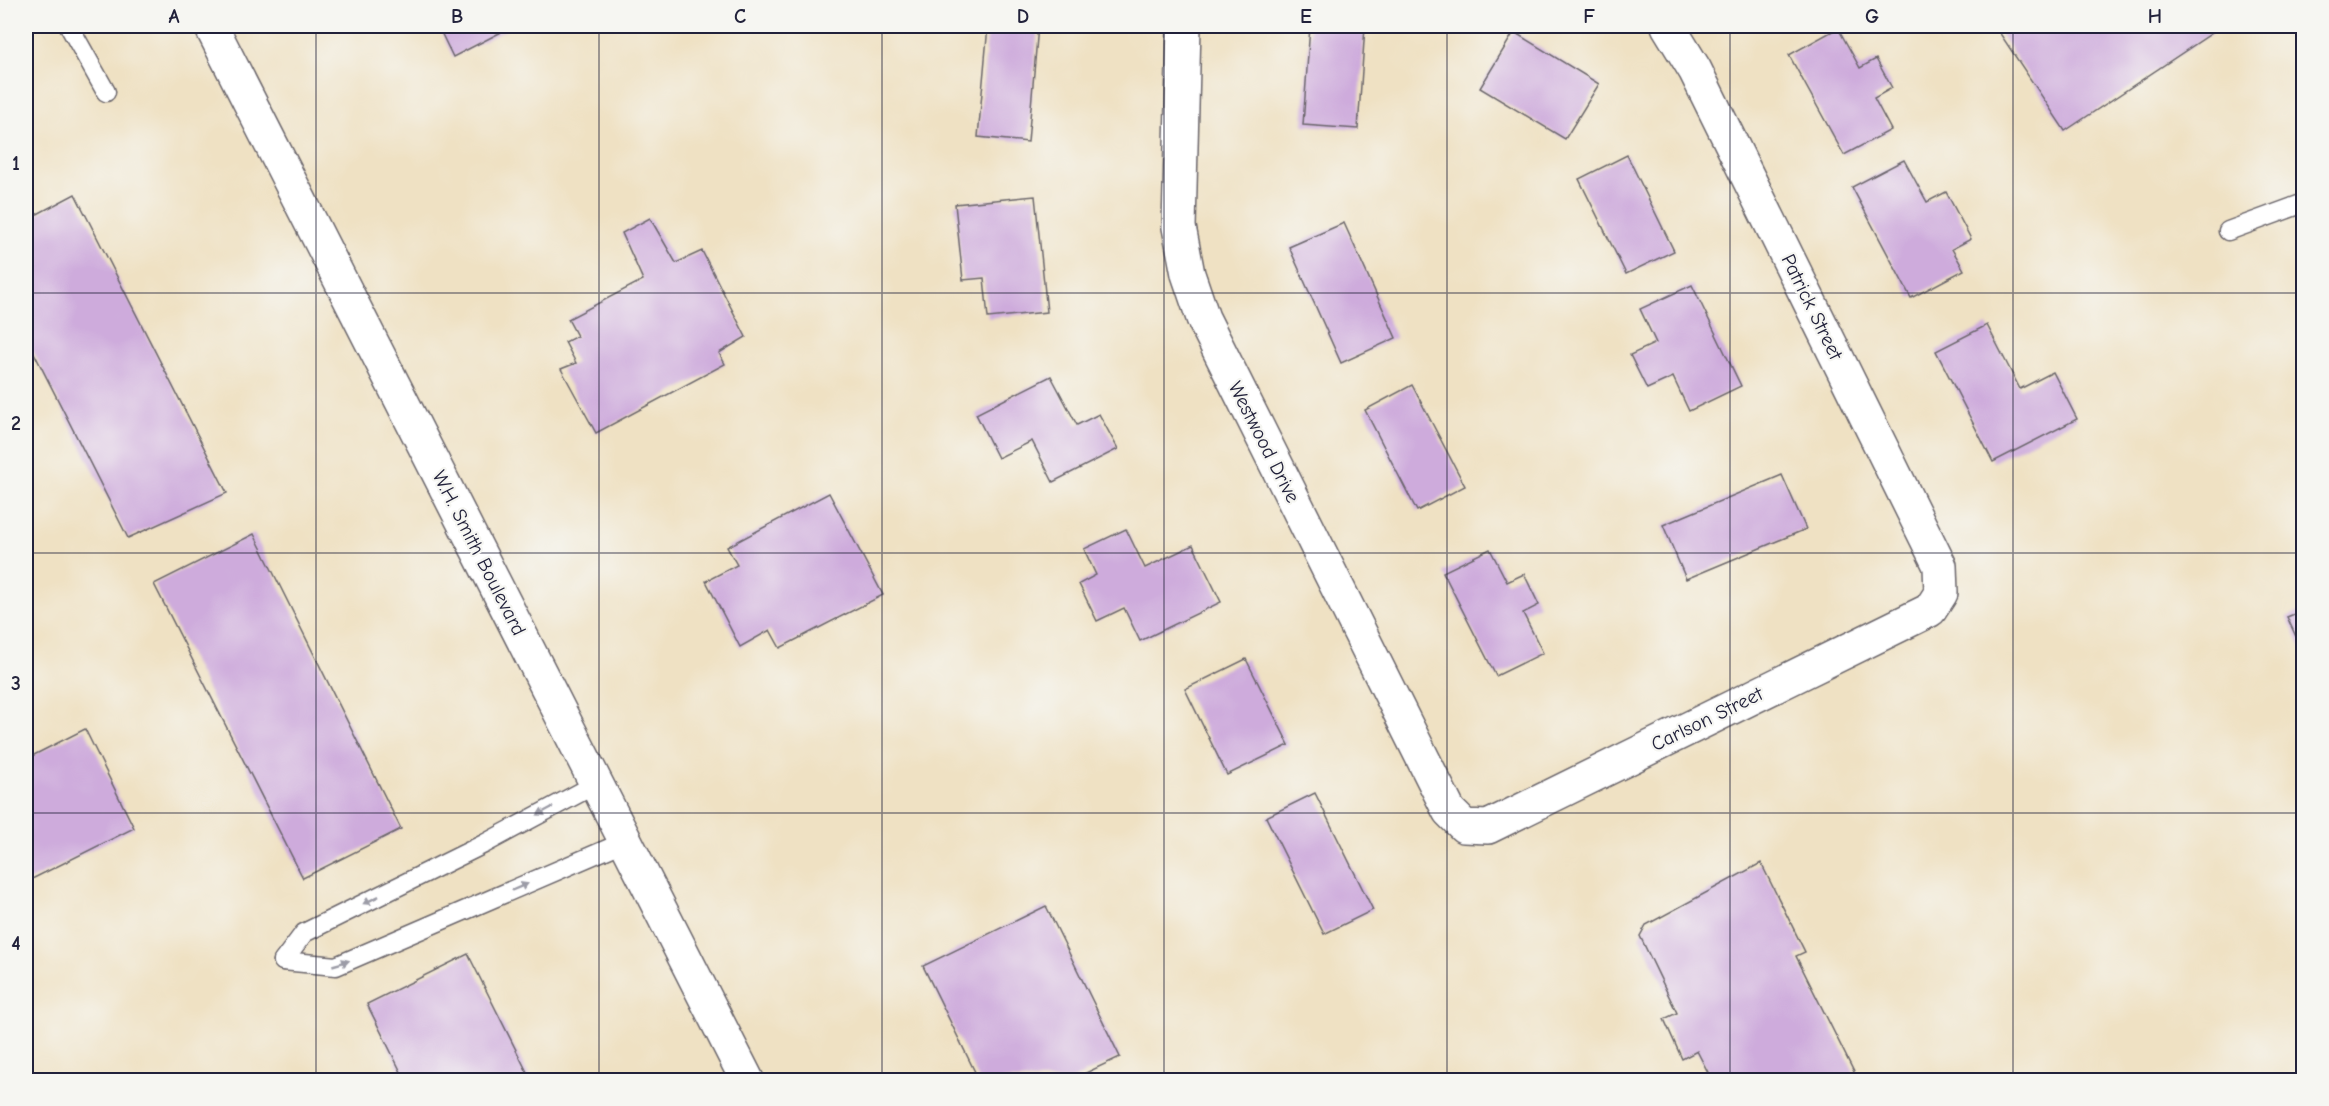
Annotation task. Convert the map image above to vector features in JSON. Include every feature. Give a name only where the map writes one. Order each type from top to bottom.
[{"type":"street","name":"W.H. Smith Boulevard","points":[[211,26],[747,1080]]},
{"type":"street","name":"Westwood Drive","points":[[1184,26],[1179,226],[1188,274],[1203,318],[1449,811],[1464,826]]},
{"type":"street","name":"Patrick Street","points":[[1668,26],[1695,70],[1940,566],[1941,594]]},
{"type":"street","name":"Carlson Street","points":[[1464,826],[1488,827],[1929,610],[1941,594]]},
{"type":"lane","points":[[69,26],[106,92]]},
{"type":"lane","points":[[2228,231],[2304,203]]},
{"type":"lane","points":[[596,784],[484,844],[304,933],[283,961],[336,966],[626,841]]},
{"type":"building","points":[[438,26],[513,26],[453,57]]},
{"type":"building","points":[[988,26],[1038,26],[1028,142],[978,137]]},
{"type":"building","points":[[1310,26],[1365,26],[1358,129],[1303,125]]},
{"type":"building","points":[[1995,26],[2207,26],[2212,33],[2065,131]]},
{"type":"building","points":[[1838,28],[1860,68],[1876,59],[1892,88],[1874,98],[1891,130],[1844,155],[1789,55]]},
{"type":"building","points":[[1514,32],[1599,84],[1565,139],[1480,88]]},
{"type":"building","points":[[1627,155],[1674,251],[1626,274],[1579,179]]},
{"type":"building","points":[[1904,160],[1927,202],[1946,192],[1971,239],[1952,249],[1964,270],[1911,298],[1852,187]]},
{"type":"building","points":[[75,194],[227,493],[128,538],[26,337],[26,220]]},
{"type":"building","points":[[1035,196],[1047,312],[988,318],[984,278],[963,280],[955,204]]},
{"type":"building","points":[[650,218],[676,263],[702,251],[746,337],[719,353],[725,364],[596,433],[561,369],[576,363],[565,342],[577,336],[568,319],[643,280],[622,233]]},
{"type":"building","points":[[1344,223],[1396,338],[1341,363],[1289,247]]},
{"type":"building","points":[[1692,285],[1741,386],[1689,411],[1673,377],[1647,389],[1630,355],[1656,343],[1640,309]]},
{"type":"building","points":[[1987,325],[2020,389],[2053,372],[2077,419],[1993,462],[1936,351]]},
{"type":"building","points":[[1051,376],[1077,425],[1099,414],[1118,449],[1053,482],[1032,441],[998,458],[976,414]]},
{"type":"building","points":[[1412,385],[1465,486],[1417,511],[1365,410]]},
{"type":"building","points":[[1782,475],[1806,529],[1686,579],[1663,525]]},
{"type":"building","points":[[829,493],[883,595],[780,648],[770,630],[740,647],[706,581],[737,565],[727,547]]},
{"type":"building","points":[[1126,529],[1145,568],[1193,545],[1221,602],[1140,641],[1124,608],[1097,621],[1079,584],[1096,575],[1084,549]]},
{"type":"building","points":[[254,534],[401,829],[303,878],[154,584]]},
{"type":"building","points":[[1490,549],[1507,582],[1524,574],[1539,605],[1523,613],[1543,653],[1496,676],[1443,572]]},
{"type":"building","points":[[2304,610],[2304,654],[2287,617]]},
{"type":"building","points":[[1246,659],[1289,745],[1227,775],[1185,689]]},
{"type":"building","points":[[85,729],[134,828],[26,882],[26,759]]},
{"type":"building","points":[[1315,793],[1373,910],[1324,934],[1266,817]]},
{"type":"building","points":[[1761,863],[1805,952],[1796,956],[1858,1080],[1712,1080],[1697,1051],[1682,1059],[1664,1019],[1677,1013],[1640,936],[1646,925]]},
{"type":"building","points":[[1046,906],[1120,1057],[1071,1080],[979,1080],[923,966]]},
{"type":"building","points":[[468,954],[531,1080],[405,1080],[367,1004]]}]
